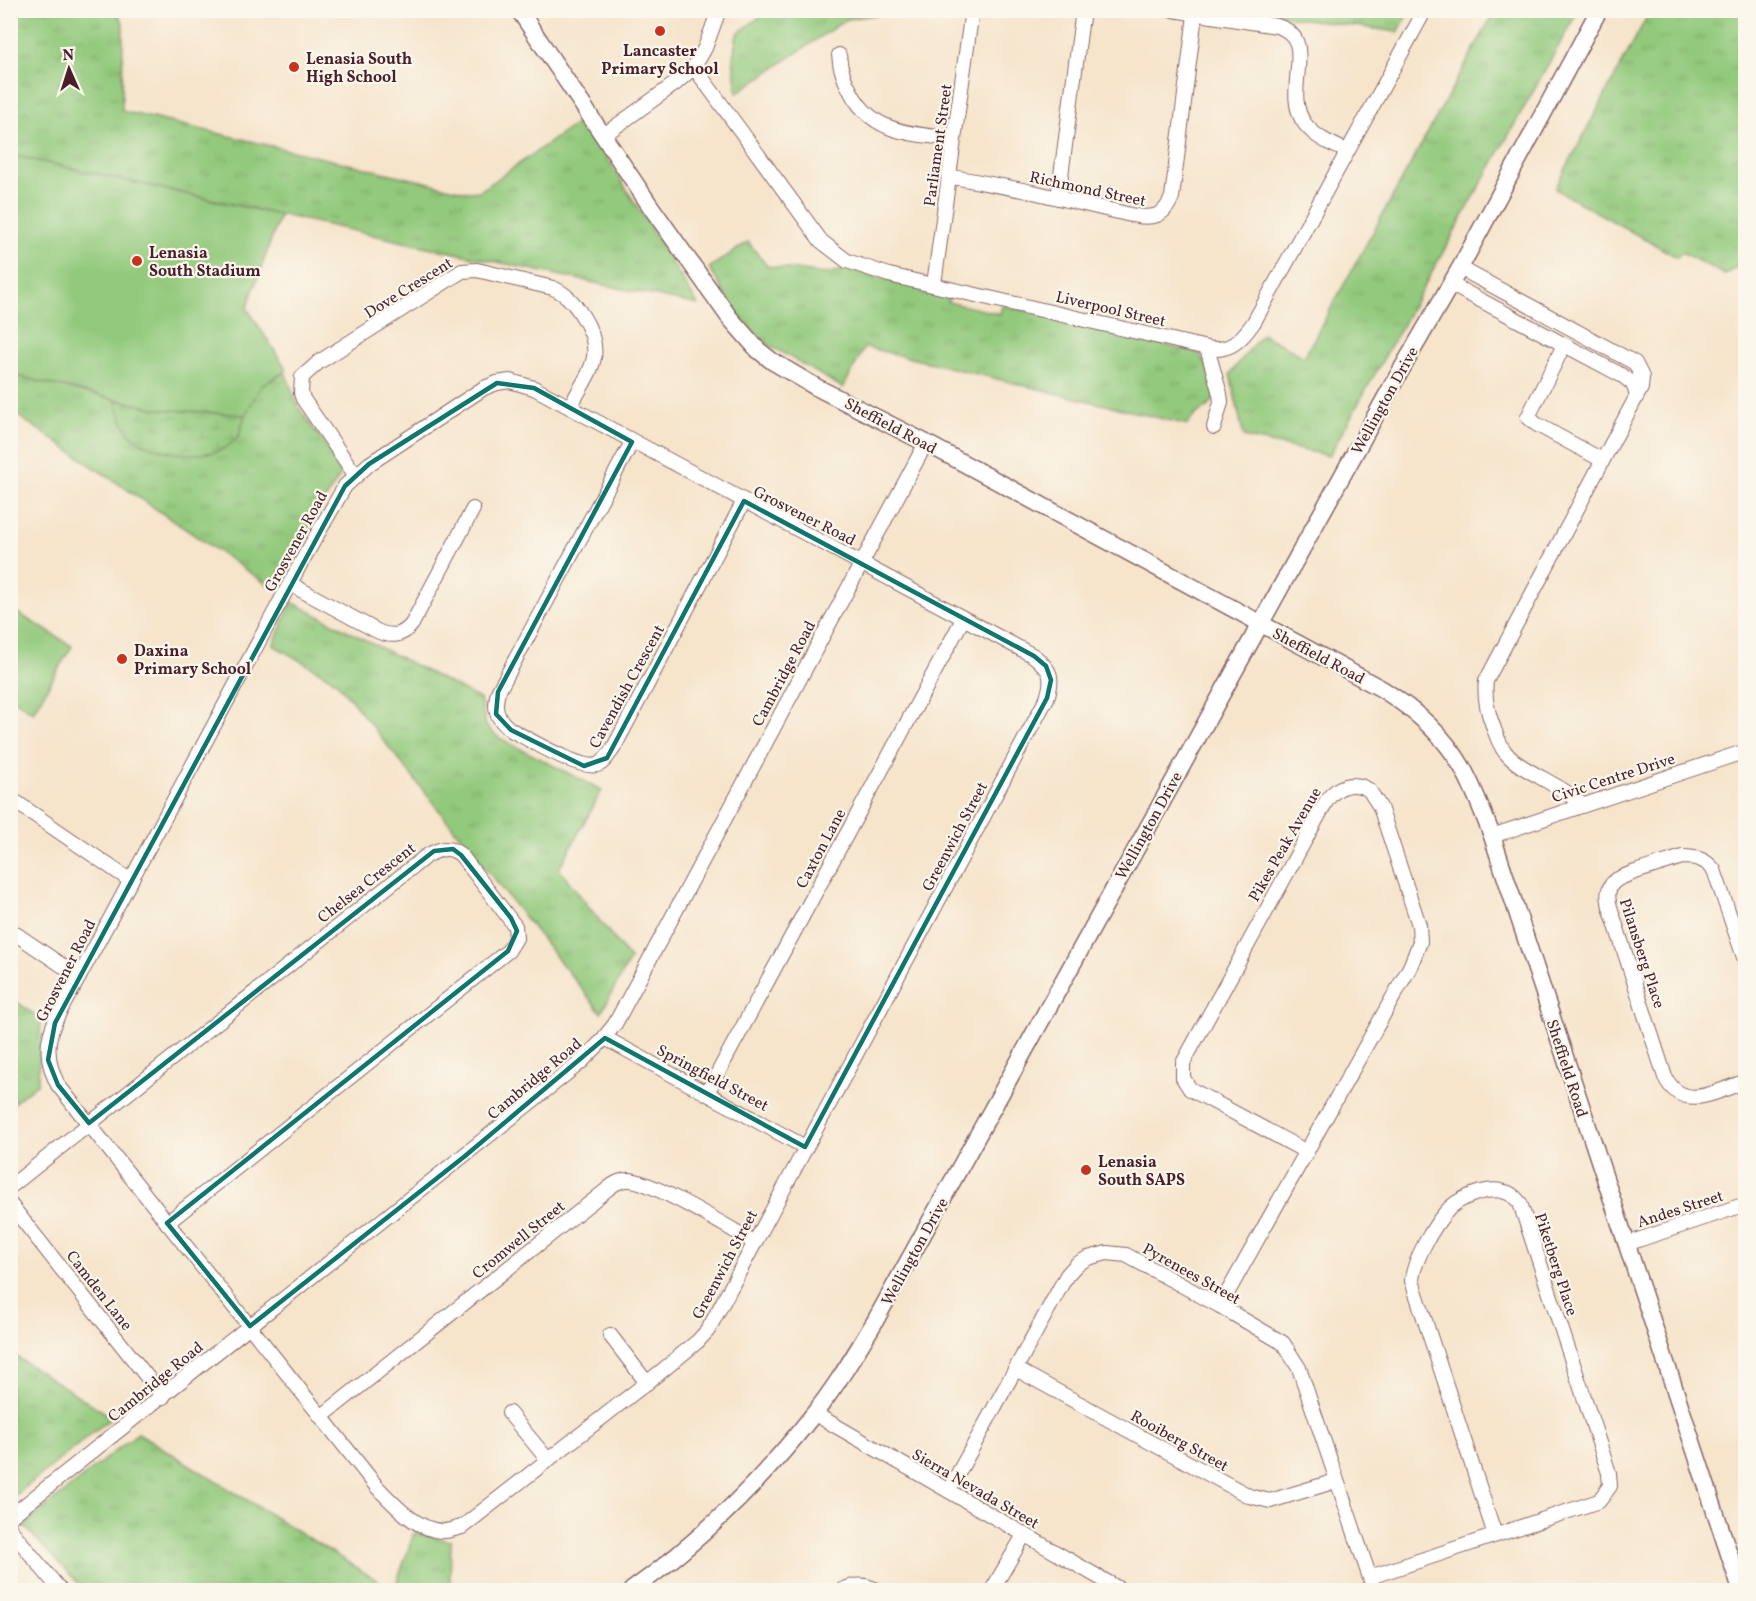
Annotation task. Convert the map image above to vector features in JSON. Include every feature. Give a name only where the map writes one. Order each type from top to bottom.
[{"type":"street","name":"Sheffield Road","points":[[519,10],[729,317],[758,350],[816,387],[926,443],[1382,689],[1432,729],[1461,766],[1492,836],[1741,1590]]},
{"type":"street","points":[[604,135],[676,83],[694,67],[705,48],[719,10]]},
{"type":"street","name":"Parliament Street","points":[[934,284],[972,10]]},
{"type":"street","points":[[1058,198],[1083,10]]},
{"type":"street","points":[[1173,10],[1278,26],[1293,33],[1299,47],[1295,94],[1299,114],[1320,139],[1347,151]]},
{"type":"street","name":"Liverpool Street","points":[[694,67],[723,103],[821,241],[847,261],[867,268],[1207,348],[1229,348],[1249,329],[1425,10]]},
{"type":"street","name":"Wellington Drive","points":[[632,1590],[666,1566],[739,1499],[815,1414],[874,1323],[1460,268],[1599,10]]},
{"type":"street","name":"Richmond Street","points":[[948,176],[1146,218],[1157,216],[1167,207],[1172,197],[1195,15]]},
{"type":"street","points":[[839,55],[844,80],[865,112],[875,122],[900,131],[953,139]]},
{"type":"street","points":[[1460,268],[1635,363],[1642,377],[1641,388],[1488,675],[1485,689],[1487,708],[1504,751],[1510,758],[1555,783],[1582,805]]},
{"type":"street","name":"Dove Crescent","points":[[356,476],[303,399],[302,377],[319,362],[462,271],[477,270],[553,288],[562,292],[575,305],[591,331],[596,353],[594,362],[570,407]]},
{"type":"street","points":[[1450,284],[1623,376],[1633,384],[1637,394]]},
{"type":"street","points":[[1562,324],[1559,343],[1528,417],[1536,424],[1602,460]]},
{"type":"street","points":[[1207,348],[1221,402],[1214,427]]},
{"type":"street","name":"Grosvener Road","points":[[250,1326],[58,1085],[50,1069],[47,1054],[48,1041],[55,1023],[130,880],[337,498],[345,486],[369,464],[484,388],[510,381],[522,384],[570,407],[632,442],[862,562],[1034,656],[1046,666],[1051,680],[1047,699]]},
{"type":"street","name":"Cavendish Crescent","points":[[632,442],[498,692],[495,702],[496,714],[511,730],[584,766],[600,764],[607,758],[744,501]]},
{"type":"street","name":"Cambridge Road","points":[[10,1517],[465,1156],[581,1062],[604,1038],[615,1024],[926,443]]},
{"type":"street","points":[[290,584],[377,631],[386,635],[401,634],[412,624],[473,509]]},
{"type":"street","name":"Caxton Lane","points":[[707,1093],[963,619]]},
{"type":"street","name":"Greenwich Street","points":[[250,1326],[377,1487],[396,1506],[427,1527],[442,1531],[462,1527],[647,1383],[708,1330],[1047,699]]},
{"type":"street","name":"Civic Centre Drive","points":[[1492,836],[1746,751]]},
{"type":"street","name":"Pikes Peak Avenue","points":[[1220,1306],[1307,1152],[1410,967],[1420,942],[1419,925],[1380,807],[1369,790],[1354,785],[1338,788],[1326,800],[1182,1063],[1183,1077],[1190,1089],[1307,1152]]},
{"type":"street","points":[[10,798],[130,880]]},
{"type":"street","name":"Chelsea Crescent","points":[[89,1123],[435,851],[442,848],[453,849],[483,882],[515,926],[516,938],[508,951],[167,1223]]},
{"type":"street","name":"Pilansberg Place","points":[[1746,963],[1714,870],[1707,861],[1682,857],[1620,878],[1610,887],[1607,895],[1610,907],[1665,1077],[1672,1089],[1683,1097],[1693,1098],[1746,1081]]},
{"type":"street","points":[[10,930],[79,977]]},
{"type":"street","name":"Springfield Street","points":[[604,1038],[805,1147]]},
{"type":"street","points":[[10,1187],[89,1123]]},
{"type":"street","name":"Cromwell Street","points":[[321,1417],[619,1182],[630,1180],[651,1186],[754,1242]]},
{"type":"street","name":"Piketberg Place","points":[[1372,1584],[1495,1535],[1599,1501],[1610,1481],[1520,1203],[1506,1192],[1491,1190],[1459,1201],[1447,1211],[1418,1256],[1412,1281],[1495,1535]]},
{"type":"street","name":"Camden Lane","points":[[10,1204],[163,1396]]},
{"type":"street","name":"Andes Street","points":[[1626,1244],[1746,1204]]},
{"type":"street","name":"Pyrenees Street","points":[[949,1490],[1067,1275],[1077,1264],[1088,1258],[1107,1253],[1126,1255],[1283,1343],[1292,1355],[1299,1368],[1372,1584]]},
{"type":"street","points":[[610,1335],[647,1383]]},
{"type":"street","name":"Rooiberg Street","points":[[1016,1369],[1249,1496],[1270,1501],[1336,1481]]},
{"type":"street","points":[[509,1413],[548,1460]]},
{"type":"street","name":"Sierra Nevada Street","points":[[815,1414],[1121,1590]]},
{"type":"street","points":[[10,1529],[60,1590]]},
{"type":"street","points":[[992,1590],[1024,1535]]},
{"type":"street","points":[[842,1590],[857,1584],[877,1590]]},
{"type":"highlighted area","points":[[497,383],[534,388],[632,442],[498,692],[496,714],[511,730],[584,766],[607,758],[744,501],[1034,656],[1046,666],[1051,680],[1047,698],[805,1147],[605,1038],[465,1156],[250,1326],[167,1223],[508,951],[517,931],[511,918],[461,855],[453,849],[434,851],[89,1123],[58,1085],[48,1060],[55,1023],[345,486],[369,464]]},
{"type":"green space","points":[[11,11],[116,11],[123,23],[122,111],[468,192],[480,191],[583,119],[698,305],[11,155]]},
{"type":"green space","points":[[768,11],[903,11],[847,19],[737,93],[733,58],[737,34]]},
{"type":"green space","points":[[903,11],[967,11],[965,19]]},
{"type":"green space","points":[[1246,11],[1410,11],[1398,32]]},
{"type":"green space","points":[[1495,11],[1578,11],[1329,456],[1244,437],[1230,374],[1262,334],[1304,357]]},
{"type":"green space","points":[[1650,11],[1745,11],[1745,261],[1725,275],[1682,252],[1677,257],[1555,189]]},
{"type":"green space","name":"Lenasia South Stadium","points":[[11,155],[280,215],[247,308],[287,370],[261,386],[245,415],[158,409],[11,375]]},
{"type":"green space","points":[[748,242],[767,266],[824,274],[848,269],[950,294],[948,302],[1000,314],[1002,305],[1198,353],[1211,376],[1214,397],[1212,402],[1194,416],[1188,425],[865,347],[843,388],[762,341],[737,314],[709,268]]},
{"type":"green space","points":[[285,372],[299,408],[343,471],[271,587],[11,411],[11,375],[158,409],[261,386]]},
{"type":"green space","points":[[115,400],[158,409],[245,415],[238,438],[225,448],[200,454],[186,454],[158,449],[135,438],[125,427]]},
{"type":"green space","points":[[292,602],[480,699],[486,726],[499,738],[602,790],[559,869],[630,959],[601,1013],[336,681],[273,645]]},
{"type":"green space","points":[[11,609],[72,646],[33,712],[11,698]]},
{"type":"green space","points":[[11,998],[41,1019],[38,1083],[11,1105]]},
{"type":"green space","points":[[10,1353],[112,1417],[11,1499],[10,1499]]},
{"type":"green space","points":[[138,1433],[393,1590],[85,1590],[23,1525]]},
{"type":"green space","points":[[414,1533],[451,1541],[450,1581],[458,1590],[394,1590]]},
{"type":"place","name":"Lancaster Primary School","points":[[660,31]]},
{"type":"place","name":"Lenasia South High School","points":[[294,67]]},
{"type":"place","name":"Lenasia South Stadium","points":[[137,261]]},
{"type":"place","name":"Daxina Primary School","points":[[122,659]]},
{"type":"place","name":"Lenasia South SAPS","points":[[1086,1170]]}]
